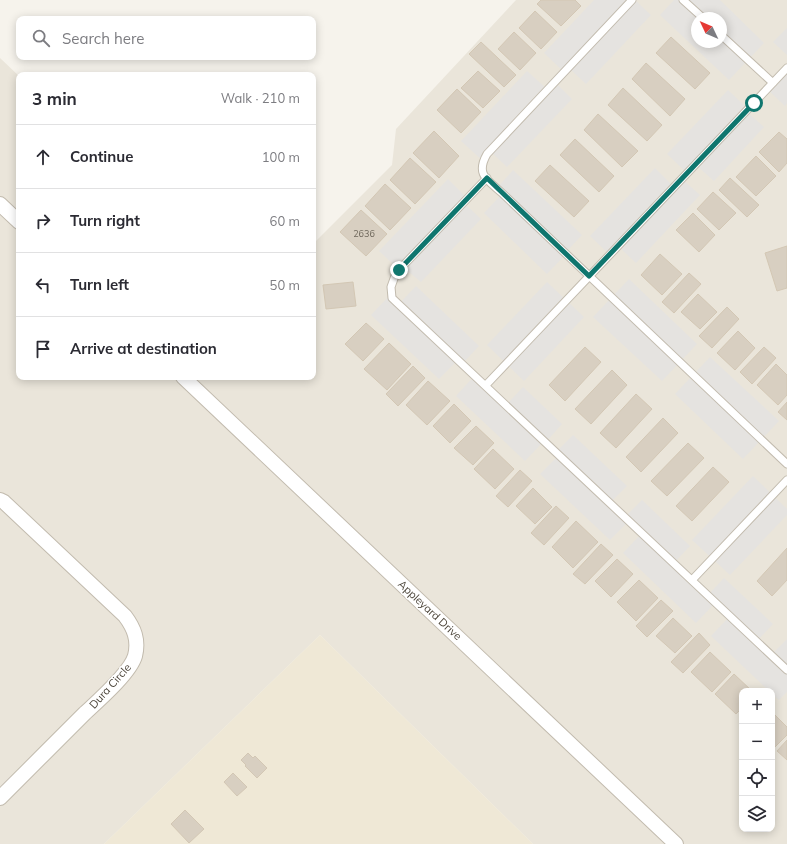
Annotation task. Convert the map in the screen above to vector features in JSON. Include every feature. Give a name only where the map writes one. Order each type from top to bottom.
[{"type":"street","points":[[0,204],[16,219]]},
{"type":"street","name":"Appleyard Drive","points":[[186,380],[676,844]]},
{"type":"street","name":"Dura Circle","points":[[0,500],[4,502],[125,616],[133,627],[136,635],[137,647],[135,657],[130,666],[110,690],[0,798]]},
{"type":"lane","points":[[632,0],[487,154],[482,162],[482,171],[487,178],[589,276],[787,464]]},
{"type":"lane","points":[[683,0],[696,12]]},
{"type":"lane","points":[[727,41],[773,83]]},
{"type":"lane","points":[[486,386],[787,68]]},
{"type":"lane","points":[[487,178],[396,273],[391,287],[392,298],[787,670]]},
{"type":"lane","points":[[692,580],[787,480]]},
{"type":"shaded area","points":[[516,0],[787,0],[787,844],[533,844],[320,635],[104,844],[0,844],[0,58],[16,73],[16,380],[316,380],[316,241],[392,165],[396,129]]},
{"type":"shaded area","points":[[594,0],[625,0],[629,3],[635,0],[651,15],[586,84],[569,68],[564,72],[544,53]]},
{"type":"shaded area","points":[[674,0],[720,0],[764,43],[729,80],[695,48],[727,48],[727,12],[691,12],[691,44],[660,15]]},
{"type":"shaded area","points":[[787,28],[787,55],[773,42]]},
{"type":"shaded area","points":[[787,68],[787,103],[785,106],[767,89]]},
{"type":"shaded area","points":[[527,71],[547,89],[555,82],[572,99],[507,167],[490,151],[483,161],[461,141]]},
{"type":"shaded area","points":[[728,90],[748,109],[746,111],[764,127],[714,181],[696,165],[687,173],[667,154]]},
{"type":"shaded area","points":[[655,168],[674,187],[682,179],[700,195],[636,263],[618,246],[610,255],[590,236]]},
{"type":"shaded area","points":[[513,170],[582,235],[547,274],[484,213],[502,194],[497,188]]},
{"type":"shaded area","points":[[448,179],[468,199],[464,203],[481,219],[421,282],[409,272],[405,275],[379,251]]},
{"type":"shaded area","points":[[629,279],[697,344],[662,381],[593,317]]},
{"type":"shaded area","points":[[547,282],[584,317],[524,381],[487,345]]},
{"type":"shaded area","points":[[416,286],[479,346],[462,364],[458,360],[439,379],[371,315],[392,293],[399,304]]},
{"type":"shaded area","points":[[710,357],[779,421],[743,459],[675,394]]},
{"type":"shaded area","points":[[475,375],[506,405],[523,387],[562,424],[546,442],[544,441],[525,461],[456,396]]},
{"type":"shaded area","points":[[573,435],[627,486],[610,503],[625,517],[642,500],[690,546],[674,563],[708,595],[724,578],[773,624],[757,641],[771,655],[787,639],[787,692],[779,700],[775,697],[775,688],[766,688],[711,636],[730,616],[715,603],[696,623],[623,553],[642,533],[629,521],[610,540],[540,474],[559,455],[556,452]]},
{"type":"shaded area","points":[[753,476],[787,509],[787,515],[730,575],[692,540]]},
{"type":"shaded area","points":[[320,635],[533,844],[104,844]]},
{"type":"building","points":[[541,0],[575,0],[581,6],[561,26],[537,4]]},
{"type":"building","points":[[535,11],[557,32],[541,49],[519,28]]},
{"type":"building","points":[[514,32],[536,53],[520,70],[498,49]]},
{"type":"building","points":[[671,37],[710,73],[695,89],[656,53]]},
{"type":"building","points":[[481,42],[516,75],[504,87],[469,54]]},
{"type":"building","points":[[646,63],[685,99],[670,116],[632,79]]},
{"type":"building","points":[[478,71],[500,91],[483,108],[461,88]]},
{"type":"building","points":[[623,88],[662,125],[647,141],[608,105]]},
{"type":"building","points":[[457,89],[481,112],[461,133],[437,110]]},
{"type":"building","points":[[598,114],[638,151],[622,167],[584,130]]},
{"type":"building","points":[[434,131],[459,156],[439,178],[413,153]]},
{"type":"building","points":[[779,132],[787,139],[787,163],[779,172],[759,152]]},
{"type":"building","points":[[575,139],[614,176],[599,192],[560,155]]},
{"type":"building","points":[[756,156],[776,176],[756,196],[736,177]]},
{"type":"building","points":[[410,158],[436,182],[415,204],[390,180]]},
{"type":"building","points":[[550,165],[589,201],[574,217],[535,181]]},
{"type":"building","points":[[730,178],[759,205],[747,217],[719,190]]},
{"type":"building","points":[[385,184],[411,208],[390,230],[365,206]]},
{"type":"building","points":[[713,192],[736,213],[719,230],[697,209]]},
{"type":"building","points":[[361,210],[387,234],[366,256],[340,232]]},
{"type":"building","points":[[693,213],[715,235],[699,252],[676,230]]},
{"type":"building","points":[[787,246],[787,288],[777,291],[765,253]]},
{"type":"building","points":[[660,254],[682,274],[662,295],[641,275]]},
{"type":"building","points":[[689,273],[701,284],[674,313],[662,302]]},
{"type":"building","points":[[353,282],[356,306],[326,309],[323,285]]},
{"type":"building","points":[[698,294],[717,312],[700,329],[681,312]]},
{"type":"building","points":[[727,307],[739,319],[712,348],[699,336]]},
{"type":"building","points":[[366,323],[384,339],[363,361],[345,344]]},
{"type":"building","points":[[738,331],[755,348],[735,370],[717,353]]},
{"type":"building","points":[[389,343],[411,364],[387,390],[364,369]]},
{"type":"building","points":[[585,347],[601,362],[565,401],[549,385]]},
{"type":"building","points":[[764,347],[776,358],[752,384],[740,372]]},
{"type":"building","points":[[776,364],[787,375],[787,395],[778,405],[757,385]]},
{"type":"building","points":[[413,366],[425,378],[398,406],[386,394]]},
{"type":"building","points":[[612,370],[627,385],[591,424],[575,409]]},
{"type":"building","points":[[428,381],[450,401],[427,425],[406,405]]},
{"type":"building","points":[[636,394],[652,409],[616,448],[600,433]]},
{"type":"building","points":[[787,402],[787,420],[778,412]]},
{"type":"building","points":[[454,404],[471,421],[450,443],[433,426]]},
{"type":"building","points":[[663,418],[678,433],[641,472],[626,457]]},
{"type":"building","points":[[476,426],[494,443],[473,465],[454,448]]},
{"type":"building","points":[[688,443],[704,458],[667,496],[651,481]]},
{"type":"building","points":[[493,449],[514,469],[495,489],[474,469]]},
{"type":"building","points":[[713,467],[729,482],[692,521],[676,506]]},
{"type":"building","points":[[520,470],[532,481],[508,507],[496,496]]},
{"type":"building","points":[[533,488],[552,507],[535,524],[516,506]]},
{"type":"building","points":[[556,506],[569,518],[544,545],[531,533]]},
{"type":"building","points":[[576,521],[598,542],[573,568],[552,547]]},
{"type":"building","points":[[601,544],[613,555],[585,584],[573,574]]},
{"type":"building","points":[[787,548],[787,580],[772,596],[757,581]]},
{"type":"building","points":[[617,559],[633,574],[611,597],[595,581]]},
{"type":"building","points":[[639,580],[658,598],[636,621],[617,602]]},
{"type":"building","points":[[661,600],[673,611],[647,637],[636,626]]},
{"type":"building","points":[[673,618],[692,636],[675,653],[656,636]]},
{"type":"building","points":[[699,633],[710,645],[683,673],[671,662]]},
{"type":"building","points":[[710,652],[731,672],[712,692],[691,672]]},
{"type":"building","points":[[734,674],[749,688],[739,688],[739,711],[736,714],[715,694]]},
{"type":"building","points":[[775,715],[787,727],[787,735],[775,747]]},
{"type":"building","points":[[787,740],[787,760],[777,751]]},
{"type":"building","points":[[248,753],[253,758],[255,756],[267,768],[257,778],[241,760]]},
{"type":"building","points":[[233,773],[247,787],[237,796],[224,782]]},
{"type":"building","points":[[185,810],[204,829],[189,843],[171,824]]},
{"type":"route","points":[[399,270],[487,178],[589,276],[754,103]]}]
